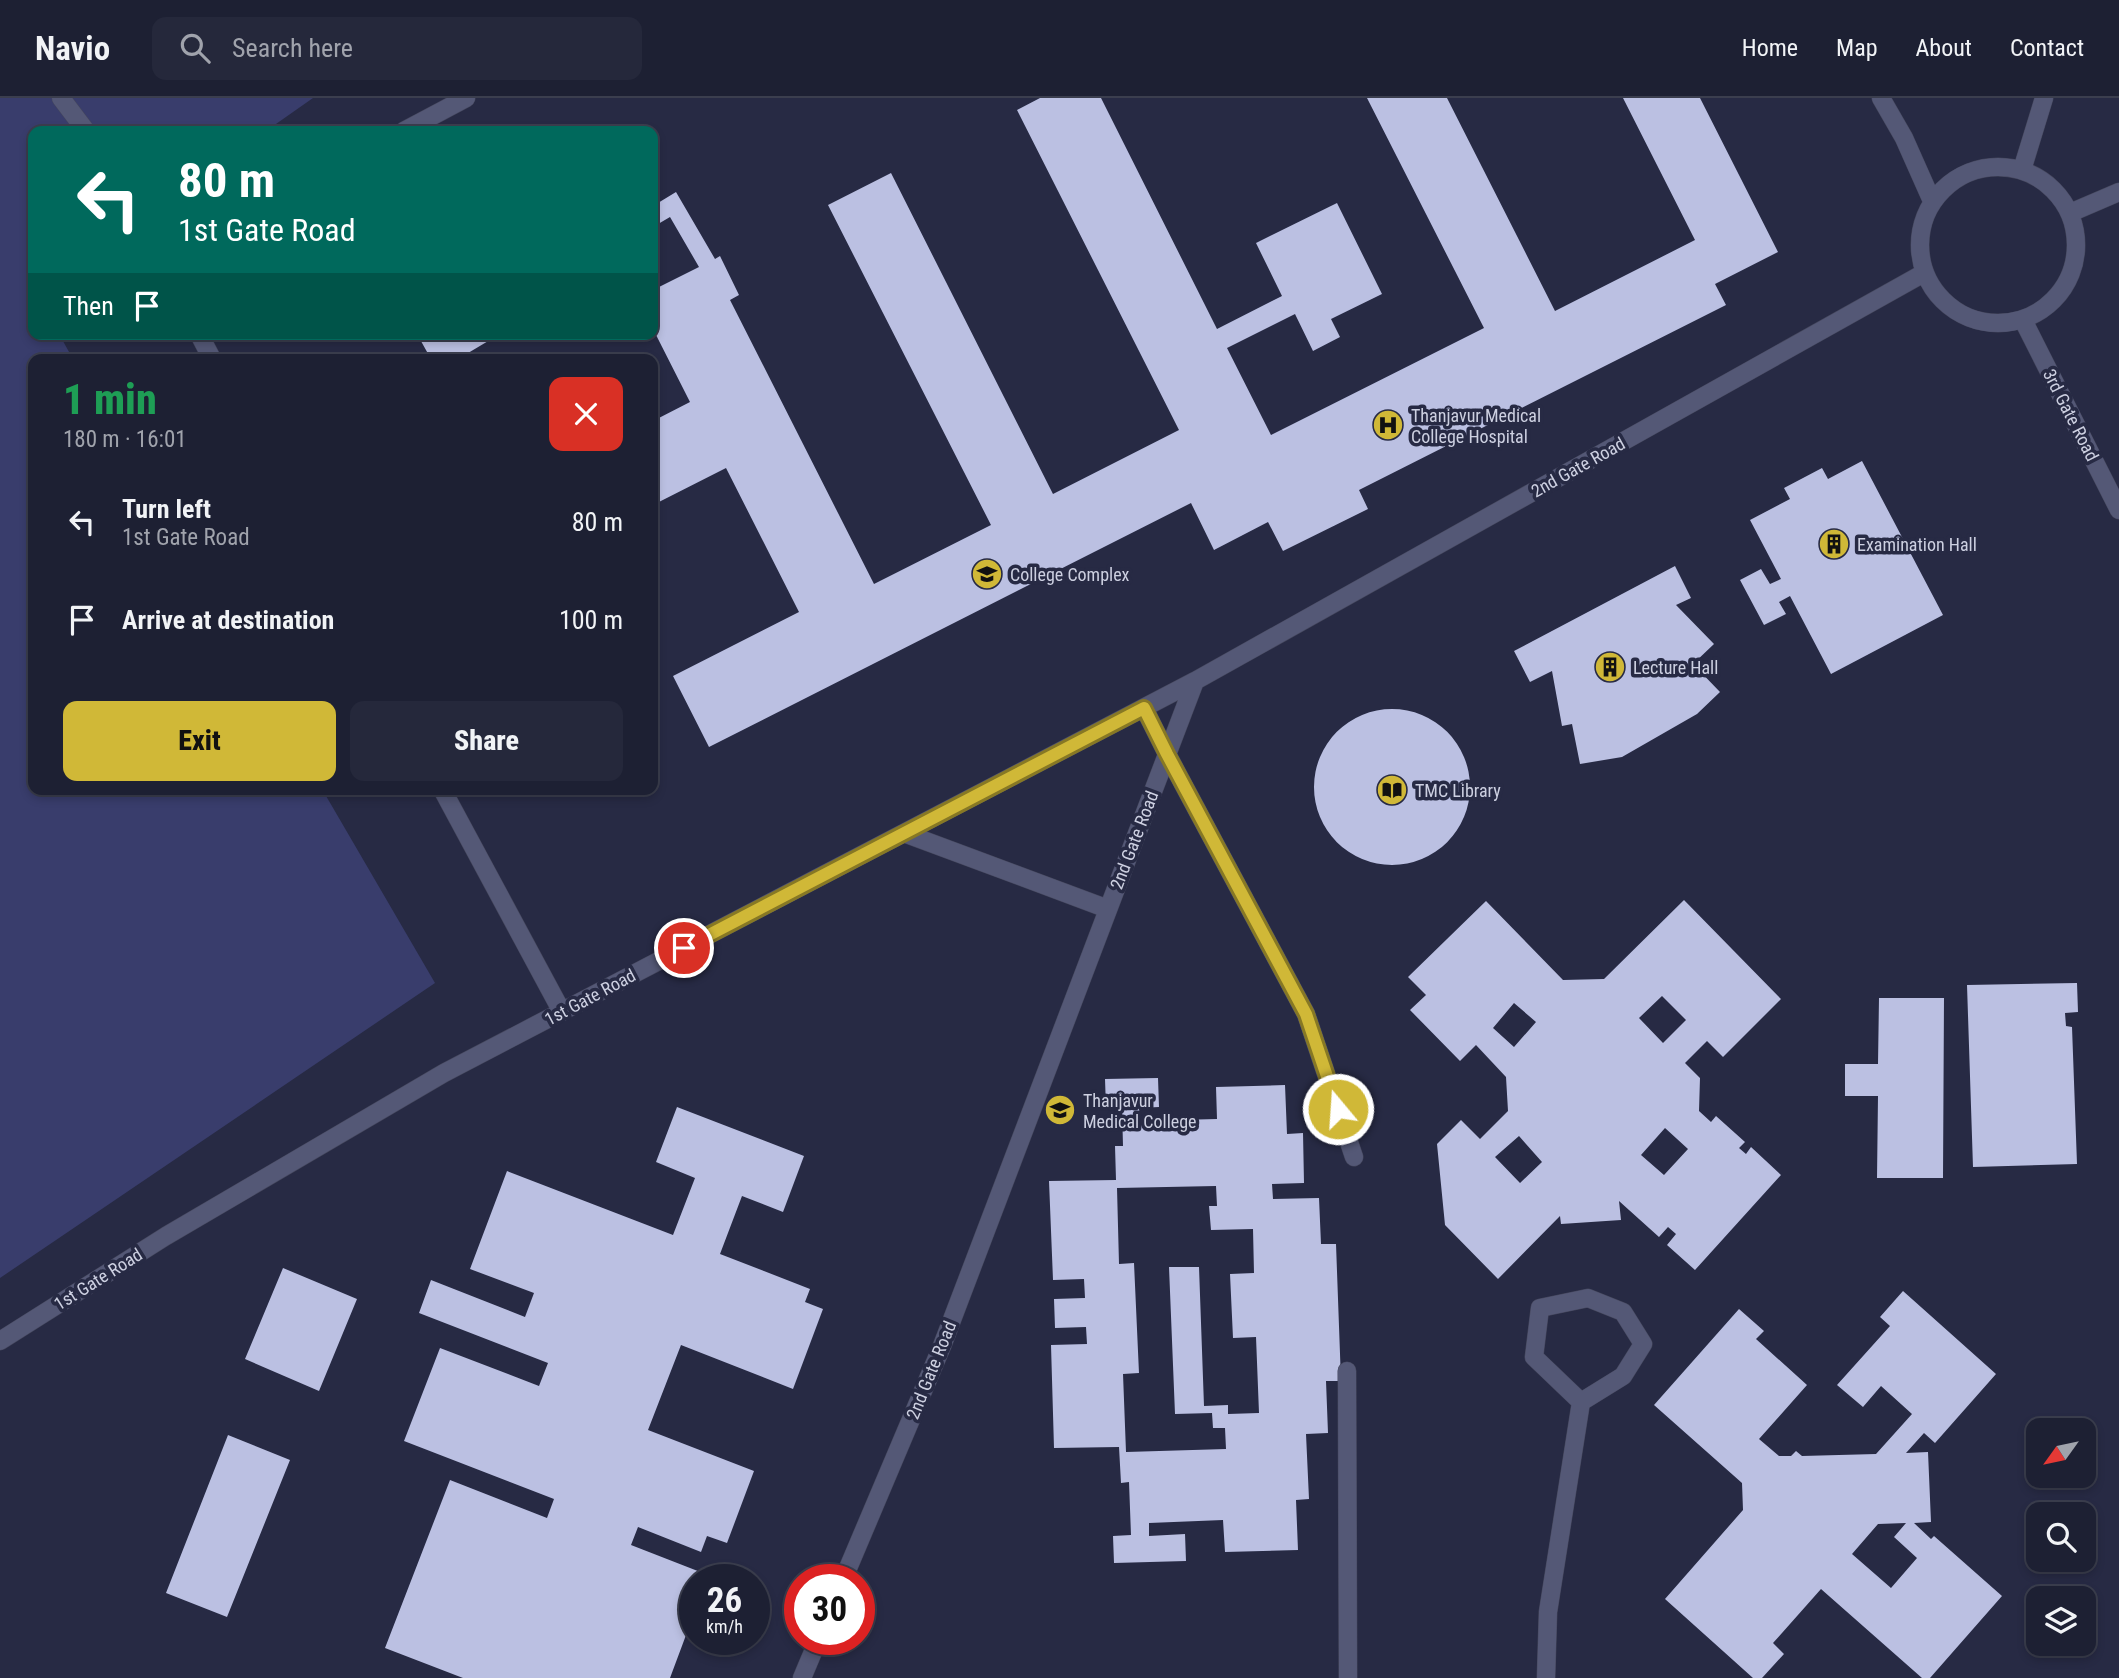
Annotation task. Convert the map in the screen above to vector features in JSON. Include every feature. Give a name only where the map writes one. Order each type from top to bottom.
[{"type":"street","points":[[61,98],[82,126]]},
{"type":"street","points":[[413,126],[466,98]]},
{"type":"street","points":[[1881,98],[1904,138],[1931,201]]},
{"type":"street","points":[[2022,170],[2044,98]]},
{"type":"street","points":[[1997,165],[2022,170],[2042,179],[2058,194],[2070,213],[2077,239],[2074,265],[2063,289],[2046,308],[2023,320],[2000,324],[1975,321],[1954,310],[1936,294],[1923,273],[1919,248],[1921,223],[1931,201],[1949,182],[1971,170],[1997,165]]},
{"type":"street","points":[[2070,213],[2119,191]]},
{"type":"street","name":"2nd Gate Road","points":[[850,1564],[942,1346],[1195,681],[1923,273]]},
{"type":"street","name":"3rd Gate Road","points":[[2023,320],[2119,510]]},
{"type":"street","name":"1st Gate Road","points":[[0,1341],[166,1236],[444,1073],[1195,681]]},
{"type":"street","points":[[1144,708],[1306,1014],[1354,1157]]},
{"type":"street","points":[[445,795],[562,1012]]},
{"type":"street","points":[[904,833],[1108,909]]},
{"type":"street","points":[[1546,1678],[1548,1612],[1581,1402],[1623,1376],[1643,1344],[1623,1312],[1588,1298],[1540,1308],[1534,1357],[1581,1402]]},
{"type":"street","points":[[1347,1371],[1348,1678]]},
{"type":"street","points":[[802,1678],[812,1655]]},
{"type":"shaded area","points":[[0,98],[313,98],[273,126],[28,126],[28,340],[62,340],[70,354],[28,354],[28,795],[325,795],[435,983],[0,1278]]},
{"type":"building","name":"Thanjavur Medical College Hospital","points":[[1040,98],[1101,98],[1217,329],[1282,296],[1256,243],[1337,203],[1382,294],[1331,319],[1340,337],[1313,351],[1295,314],[1227,348],[1271,435],[1484,328],[1367,98],[1447,98],[1555,311],[1695,240],[1623,98],[1700,98],[1778,252],[1715,284],[1726,305],[1359,490],[1368,509],[1283,551],[1268,522],[1214,550],[1191,503],[709,747],[673,676],[799,612],[726,468],[658,502],[658,418],[690,402],[658,339],[658,288],[699,267],[670,217],[658,224],[658,203],[676,192],[715,259],[720,256],[739,295],[730,300],[874,584],[991,525],[828,205],[891,173],[1053,494],[1179,430],[1017,110]]},
{"type":"building","points":[[420,340],[490,340],[466,354],[428,354]]},
{"type":"building","name":"Examination Hall","points":[[1862,461],[1943,615],[1831,674],[1790,596],[1779,602],[1786,614],[1764,625],[1740,580],[1761,569],[1770,584],[1781,579],[1750,520],[1790,499],[1784,488],[1822,468],[1828,479]]},
{"type":"building","name":"Lecture Hall","points":[[1675,566],[1691,598],[1676,605],[1714,644],[1693,664],[1720,692],[1697,714],[1622,757],[1580,764],[1572,724],[1562,726],[1552,671],[1530,682],[1514,651]]},
{"type":"building","name":"TMC Library","points":[[1392,709],[1422,715],[1447,732],[1464,757],[1470,787],[1464,817],[1447,842],[1422,859],[1392,865],[1362,859],[1337,842],[1320,817],[1314,787],[1320,757],[1337,732],[1362,715]]},
{"type":"building","points":[[1684,900],[1781,999],[1723,1057],[1707,1041],[1685,1063],[1700,1078],[1699,1111],[1711,1122],[1716,1116],[1745,1142],[1739,1148],[1746,1154],[1751,1147],[1781,1175],[1695,1270],[1667,1245],[1676,1234],[1668,1227],[1659,1237],[1619,1201],[1621,1220],[1561,1224],[1560,1216],[1498,1279],[1445,1225],[1437,1144],[1461,1120],[1480,1139],[1508,1111],[1506,1077],[1476,1045],[1460,1061],[1410,1010],[1426,995],[1408,977],[1486,901],[1563,980],[1604,979]],"holes":[[[1662,996],[1686,1020],[1663,1043],[1639,1018]],[[1514,1003],[1536,1022],[1514,1047],[1493,1028]],[[1665,1128],[1688,1149],[1664,1175],[1641,1155]],[[1519,1136],[1542,1162],[1520,1183],[1495,1157]]]},
{"type":"building","points":[[2077,983],[2078,1012],[2065,1013],[2066,1026],[2072,1027],[2077,1164],[1973,1167],[1967,985]]},
{"type":"building","points":[[1879,998],[1944,998],[1943,1178],[1877,1178],[1878,1096],[1845,1096],[1845,1064],[1878,1064]]},
{"type":"building","points":[[1158,1078],[1159,1107],[1139,1108],[1140,1121],[1217,1119],[1216,1087],[1285,1085],[1287,1134],[1303,1133],[1304,1183],[1272,1184],[1273,1199],[1319,1198],[1321,1244],[1336,1244],[1341,1381],[1326,1381],[1328,1433],[1306,1434],[1309,1499],[1296,1500],[1298,1550],[1225,1552],[1223,1520],[1149,1523],[1149,1536],[1185,1534],[1186,1561],[1114,1563],[1113,1536],[1131,1535],[1129,1482],[1121,1483],[1119,1447],[1054,1448],[1051,1345],[1087,1344],[1086,1327],[1055,1328],[1054,1299],[1085,1298],[1084,1279],[1053,1280],[1049,1181],[1116,1180],[1115,1146],[1123,1146],[1122,1108],[1106,1108],[1105,1079]],"holes":[[[1216,1186],[1217,1206],[1209,1206],[1211,1230],[1253,1229],[1254,1273],[1230,1274],[1233,1338],[1256,1337],[1259,1413],[1228,1414],[1228,1405],[1204,1406],[1199,1267],[1169,1267],[1175,1414],[1212,1413],[1213,1428],[1225,1428],[1226,1449],[1126,1452],[1123,1374],[1139,1373],[1134,1263],[1119,1264],[1117,1188]]]},
{"type":"building","points":[[677,1107],[804,1156],[783,1212],[742,1196],[720,1254],[810,1289],[805,1302],[823,1309],[793,1389],[681,1345],[648,1430],[754,1471],[727,1543],[707,1536],[701,1552],[638,1527],[631,1545],[680,1564],[679,1654],[670,1678],[463,1678],[385,1648],[450,1480],[547,1518],[554,1499],[404,1441],[440,1348],[539,1386],[548,1363],[419,1313],[431,1280],[525,1317],[534,1293],[470,1269],[507,1171],[673,1235],[695,1178],[656,1162]]},
{"type":"building","points":[[283,1268],[357,1299],[319,1391],[245,1359]]},
{"type":"building","points":[[1903,1291],[1996,1374],[1935,1443],[1924,1433],[1906,1453],[1928,1452],[1931,1522],[1914,1523],[1931,1539],[1934,1536],[2002,1596],[1930,1678],[1922,1678],[1821,1589],[1773,1643],[1784,1654],[1762,1678],[1753,1678],[1665,1599],[1743,1510],[1742,1483],[1654,1405],[1739,1309],[1764,1331],[1756,1339],[1807,1385],[1759,1439],[1779,1456],[1791,1456],[1796,1451],[1802,1456],[1876,1454],[1912,1414],[1881,1386],[1863,1407],[1837,1385],[1890,1326],[1880,1317]],"holes":[[[1906,1523],[1894,1537],[1917,1558],[1891,1588],[1852,1554],[1878,1524]]]},
{"type":"building","points":[[228,1435],[290,1460],[227,1617],[166,1593]]},
{"type":"place","name":"Thanjavur Medical College Hospital","points":[[1388,425]]},
{"type":"place","name":"Examination Hall","points":[[1834,544]]},
{"type":"place","name":"College Complex","points":[[987,574]]},
{"type":"place","name":"Lecture Hall","points":[[1610,667]]},
{"type":"place","name":"TMC Library","points":[[1392,790]]},
{"type":"place","name":"Thanjavur Medical College","points":[[1060,1110]]},
{"type":"route","points":[[684,948],[1144,708],[1306,1014],[1338,1109]]}]
